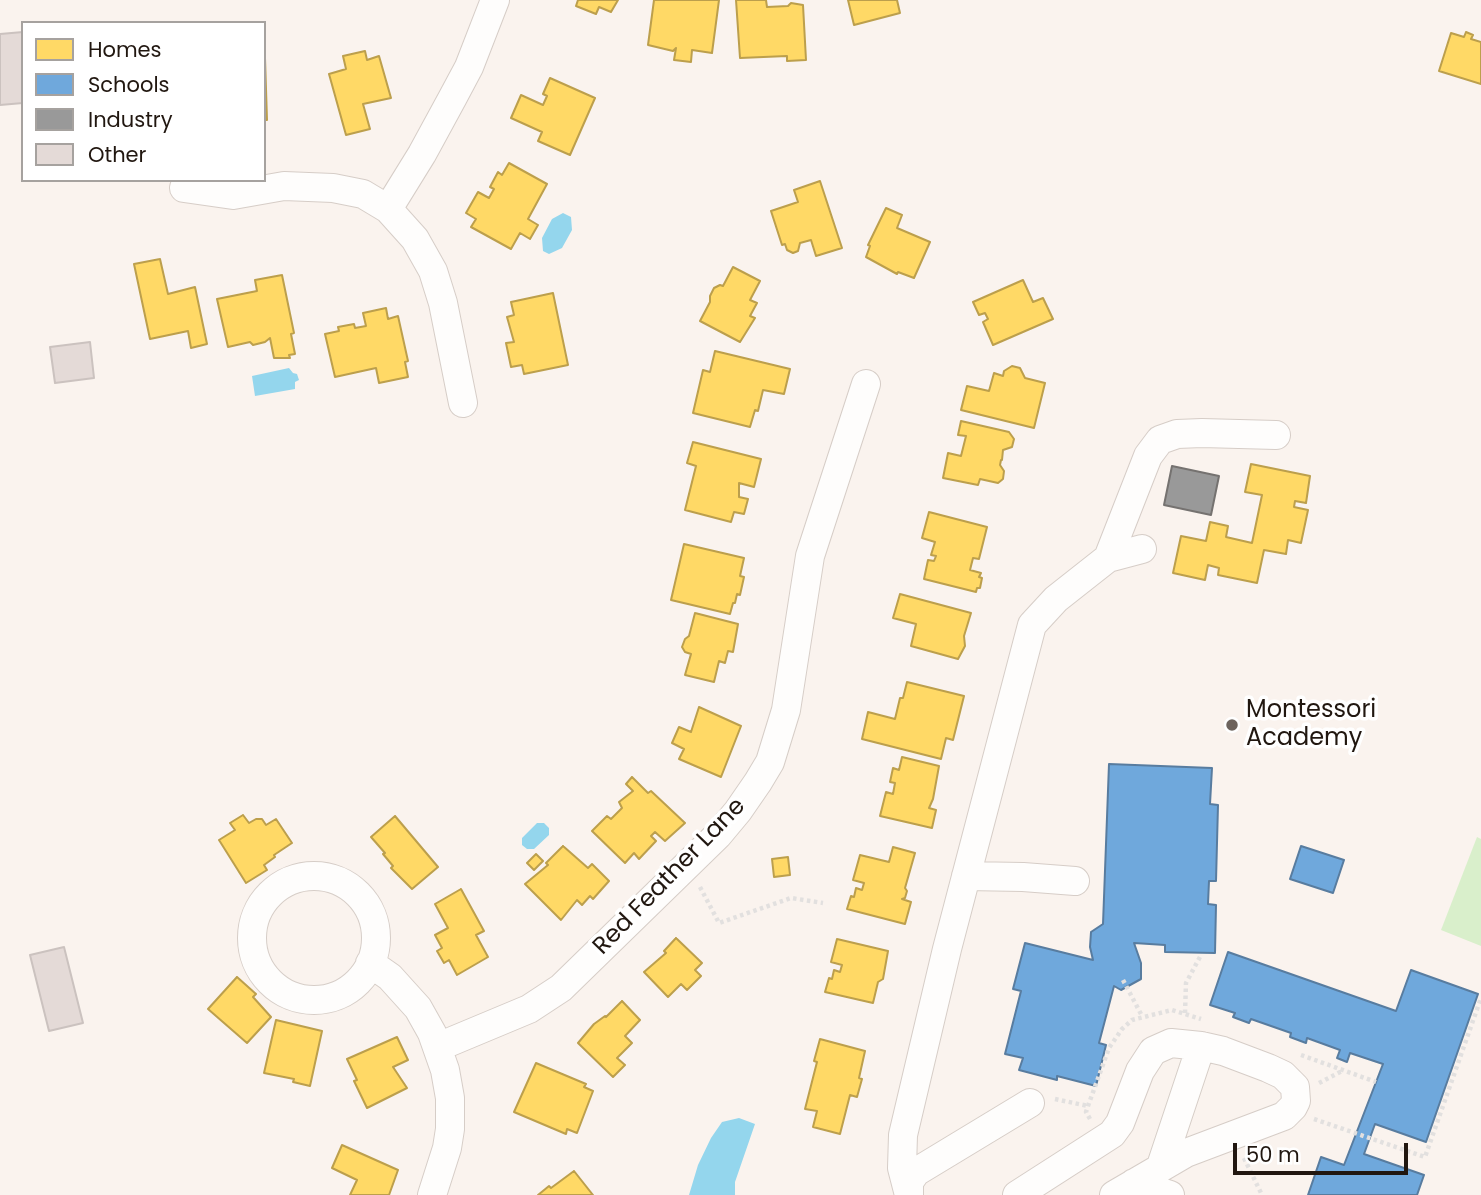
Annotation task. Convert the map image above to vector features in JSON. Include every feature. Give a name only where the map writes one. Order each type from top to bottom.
[{"type":"street","points":[[388,209],[422,154],[458,87],[495,0]]},
{"type":"street","points":[[184,188],[233,195],[284,186],[333,188],[363,194],[388,209],[415,239],[433,271],[448,324],[463,403]]},
{"type":"street","name":"Red Feather Lane","points":[[438,1047],[529,1009],[554,994],[734,817],[769,762],[786,710],[810,556],[866,384]]},
{"type":"street","points":[[1108,558],[1148,456],[1160,440],[1177,434],[1276,435]]},
{"type":"street","points":[[909,1195],[902,1168],[903,1135],[966,876],[1032,625],[1056,599],[1108,558],[1142,549]]},
{"type":"street","points":[[315,876],[340,882],[358,896],[370,912],[376,934],[370,963],[356,984],[343,992],[317,999],[293,996],[269,981],[258,964],[252,943],[256,916],[266,898],[286,883],[315,876]]},
{"type":"street","points":[[966,876],[1075,881]]},
{"type":"street","points":[[370,963],[390,977],[413,1002],[424,1016],[438,1047],[449,1089],[451,1117],[447,1148],[432,1195]]},
{"type":"street","points":[[1017,1195],[1112,1134],[1120,1124],[1140,1071],[1153,1051],[1171,1043],[1223,1051],[1283,1075],[1296,1091],[1296,1101],[1284,1116],[1186,1153],[1124,1189]]},
{"type":"street","points":[[1161,1166],[1201,1046]]},
{"type":"street","points":[[909,1195],[909,1182],[916,1172],[1030,1103]]},
{"type":"street","points":[[1124,1189],[1170,1195]]},
{"type":"path","points":[[687,864],[719,923],[791,898],[823,903]]},
{"type":"path","points":[[1185,1014],[1186,983],[1201,955]]},
{"type":"path","points":[[1123,980],[1142,1017]]},
{"type":"path","points":[[1290,1111],[1425,1157],[1481,998]]},
{"type":"path","points":[[1030,1103],[1060,1099],[1088,1106]]},
{"type":"path","points":[[1234,1135],[1262,1195]]},
{"type":"green space","points":[[1477,837],[1481,839],[1481,946],[1441,930]]},
{"type":"water","points":[[563,213],[571,217],[572,230],[562,248],[549,254],[543,251],[542,238],[552,219]]},
{"type":"water","points":[[289,368],[297,374],[299,380],[295,382],[295,389],[255,396],[252,376]]},
{"type":"water","points":[[537,823],[544,823],[549,828],[549,835],[534,849],[527,849],[522,845],[522,838]]},
{"type":"water","points":[[739,1118],[755,1124],[735,1182],[735,1195],[689,1195],[698,1165],[711,1138],[722,1122]]},
{"type":"building: Homes","points":[[578,0],[618,0],[611,12],[599,7],[596,14],[576,6]]},
{"type":"building: Homes","points":[[654,0],[719,0],[712,53],[692,50],[691,62],[674,60],[676,48],[673,51],[648,45]]},
{"type":"building: Homes","points":[[736,0],[766,0],[767,7],[788,6],[791,3],[803,5],[806,60],[787,61],[787,56],[740,58]]},
{"type":"building: Homes","points":[[848,0],[897,0],[900,13],[854,25]]},
{"type":"building: Homes","points":[[1466,32],[1473,35],[1471,39],[1481,42],[1481,84],[1439,71],[1451,33],[1464,37]]},
{"type":"building: Homes","points":[[365,51],[367,60],[379,56],[391,98],[363,104],[370,129],[346,135],[329,74],[346,69],[343,56]]},
{"type":"building: Homes","points":[[550,78],[595,98],[570,155],[538,141],[542,132],[511,118],[521,95],[543,105],[547,96],[543,94]]},
{"type":"building: Homes","points":[[509,163],[547,184],[528,219],[538,225],[530,239],[520,233],[511,249],[471,227],[476,219],[466,213],[478,192],[489,198],[494,189],[490,187],[498,172],[502,175]]},
{"type":"building: Homes","points":[[820,181],[842,248],[816,256],[811,240],[800,243],[798,251],[793,253],[787,250],[785,244],[782,245],[771,211],[798,202],[794,190]]},
{"type":"building: Homes","points":[[886,208],[902,215],[897,228],[930,242],[914,278],[898,272],[897,274],[866,257],[870,246],[868,245]]},
{"type":"building: Homes","points":[[160,259],[168,294],[195,287],[207,344],[191,348],[188,331],[150,339],[134,264]]},
{"type":"building: Homes","points":[[733,267],[760,281],[750,300],[757,303],[750,316],[755,318],[740,342],[700,321],[714,288],[723,286]]},
{"type":"building: Homes","points":[[282,275],[294,333],[291,334],[295,354],[289,355],[290,358],[274,358],[270,338],[253,345],[250,342],[228,347],[217,299],[257,291],[255,280]]},
{"type":"building: Homes","points":[[1023,280],[1033,302],[1043,298],[1053,319],[993,345],[983,322],[988,319],[985,313],[979,315],[973,302]]},
{"type":"building: Homes","points":[[553,293],[568,365],[524,374],[522,365],[511,367],[506,343],[514,342],[507,317],[514,315],[511,302]]},
{"type":"building: Homes","points":[[386,308],[388,319],[398,316],[408,361],[405,362],[408,377],[379,383],[376,368],[335,377],[325,334],[339,331],[338,327],[354,324],[355,328],[366,326],[363,313]]},
{"type":"building: Homes","points":[[715,351],[790,369],[784,394],[763,390],[758,411],[755,410],[750,427],[693,413],[703,370],[710,372]]},
{"type":"building: Homes","points":[[1012,366],[1020,368],[1025,378],[1045,383],[1034,428],[961,410],[967,386],[989,391],[994,373],[1003,376],[1004,371]]},
{"type":"building: Homes","points":[[961,421],[1009,432],[1014,439],[1012,447],[1003,450],[1000,465],[1004,471],[1003,479],[998,483],[980,479],[978,485],[943,478],[948,453],[961,456],[966,436],[958,435]]},
{"type":"building: Homes","points":[[693,442],[761,459],[754,487],[739,483],[739,497],[748,499],[744,514],[734,512],[731,522],[685,510],[696,466],[687,463]]},
{"type":"building: Homes","points":[[1251,464],[1310,476],[1306,503],[1295,501],[1294,507],[1308,510],[1301,543],[1288,540],[1286,554],[1264,550],[1257,583],[1218,575],[1219,568],[1208,565],[1205,580],[1173,573],[1181,536],[1206,541],[1210,522],[1228,526],[1226,537],[1252,543],[1262,495],[1245,492]]},
{"type":"building: Homes","points":[[929,512],[987,527],[979,559],[973,558],[970,570],[981,573],[980,588],[977,588],[976,592],[924,579],[928,560],[934,561],[936,556],[931,555],[935,542],[922,538]]},
{"type":"building: Homes","points":[[684,544],[744,558],[740,595],[737,594],[730,614],[671,600]]},
{"type":"building: Homes","points":[[900,594],[971,613],[964,636],[965,646],[958,659],[911,646],[916,624],[893,618]]},
{"type":"building: Homes","points":[[695,613],[738,624],[733,652],[728,651],[725,663],[719,661],[714,682],[685,675],[691,654],[685,652],[682,647],[689,636]]},
{"type":"building: Homes","points":[[907,682],[964,696],[953,740],[946,738],[941,759],[862,739],[868,712],[895,719]]},
{"type":"building: Homes","points":[[699,707],[741,726],[721,777],[679,759],[684,749],[672,743],[679,727],[691,732]]},
{"type":"building: Homes","points":[[902,757],[939,766],[929,808],[936,810],[932,828],[880,816],[886,792],[893,794],[895,783],[890,782],[893,768],[899,770]]},
{"type":"building: Homes","points":[[632,777],[685,823],[665,841],[655,832],[651,836],[656,841],[639,859],[634,853],[625,863],[592,831],[607,816],[611,819],[622,808],[619,802],[633,791],[626,784]]},
{"type":"building: Homes","points":[[243,815],[249,823],[262,819],[266,825],[276,819],[292,843],[264,865],[267,870],[246,883],[219,840],[235,830],[230,823]]},
{"type":"building: Homes","points":[[395,816],[438,867],[412,889],[391,868],[393,866],[383,854],[385,853],[371,837]]},
{"type":"building: Homes","points":[[563,846],[588,868],[592,864],[609,881],[593,899],[590,896],[582,905],[577,900],[561,920],[525,884],[548,865],[546,863]]},
{"type":"building: Homes","points":[[893,847],[915,853],[905,888],[907,891],[902,899],[911,902],[905,924],[847,909],[856,888],[862,890],[864,883],[853,880],[860,855],[889,862]]},
{"type":"building: Homes","points":[[536,854],[543,861],[534,870],[527,863]]},
{"type":"building: Homes","points":[[788,857],[790,875],[774,877],[772,859]]},
{"type":"building: Homes","points":[[461,889],[484,931],[476,935],[488,957],[457,975],[449,960],[444,963],[437,951],[442,948],[435,935],[448,928],[435,904]]},
{"type":"building: Homes","points":[[676,938],[702,963],[695,970],[701,976],[687,990],[681,984],[668,997],[644,972],[666,953],[664,951]]},
{"type":"building: Homes","points":[[837,939],[888,951],[883,979],[878,982],[873,1003],[825,992],[834,970],[840,972],[842,965],[831,962]]},
{"type":"building: Homes","points":[[237,977],[256,994],[253,997],[271,1017],[247,1043],[208,1009]]},
{"type":"building: Homes","points":[[622,1001],[640,1020],[625,1036],[632,1043],[617,1058],[625,1065],[613,1077],[578,1043],[594,1024],[606,1017]]},
{"type":"building: Homes","points":[[276,1020],[322,1031],[310,1086],[293,1082],[294,1079],[264,1073]]},
{"type":"building: Homes","points":[[397,1037],[408,1060],[393,1067],[407,1088],[367,1108],[347,1059]]},
{"type":"building: Homes","points":[[820,1039],[865,1051],[857,1097],[850,1095],[840,1134],[813,1127],[817,1111],[805,1109]]},
{"type":"building: Homes","points":[[536,1063],[586,1084],[584,1087],[593,1091],[577,1133],[567,1129],[566,1134],[514,1112]]},
{"type":"building: Homes","points":[[342,1145],[398,1170],[389,1195],[350,1195],[357,1180],[332,1168]]},
{"type":"building: Homes","points":[[574,1171],[593,1195],[538,1195],[549,1186],[551,1188]]},
{"type":"building: Schools","points":[[1109,764],[1212,768],[1210,804],[1218,805],[1216,881],[1209,881],[1208,904],[1216,905],[1215,953],[1165,952],[1165,945],[1134,943],[1141,963],[1141,979],[1121,990],[1114,986],[1099,1043],[1106,1045],[1096,1086],[1019,1070],[1023,1058],[1005,1054],[1021,991],[1013,989],[1025,943],[1093,960],[1091,932],[1103,924]]},
{"type":"building: Schools","points":[[1301,846],[1344,860],[1333,893],[1290,879]]},
{"type":"building: Schools","points":[[1228,952],[1396,1011],[1411,970],[1478,994],[1426,1142],[1375,1124],[1364,1154],[1424,1175],[1417,1195],[1308,1195],[1321,1157],[1344,1165],[1383,1064],[1350,1053],[1347,1062],[1337,1058],[1340,1050],[1307,1038],[1306,1043],[1290,1037],[1291,1033],[1251,1019],[1249,1023],[1233,1017],[1235,1013],[1210,1005]]},
{"type":"building: Industry","points":[[1172,466],[1219,476],[1211,515],[1164,505]]},
{"type":"building: Other","points":[[21,32],[21,103],[0,105],[0,34]]},
{"type":"building: Other","points":[[90,342],[94,378],[55,383],[50,347]]},
{"type":"building: Other","points":[[64,947],[83,1023],[49,1031],[30,955]]},
{"type":"place","name":"Montessori Academy","points":[[1232,725]]}]
